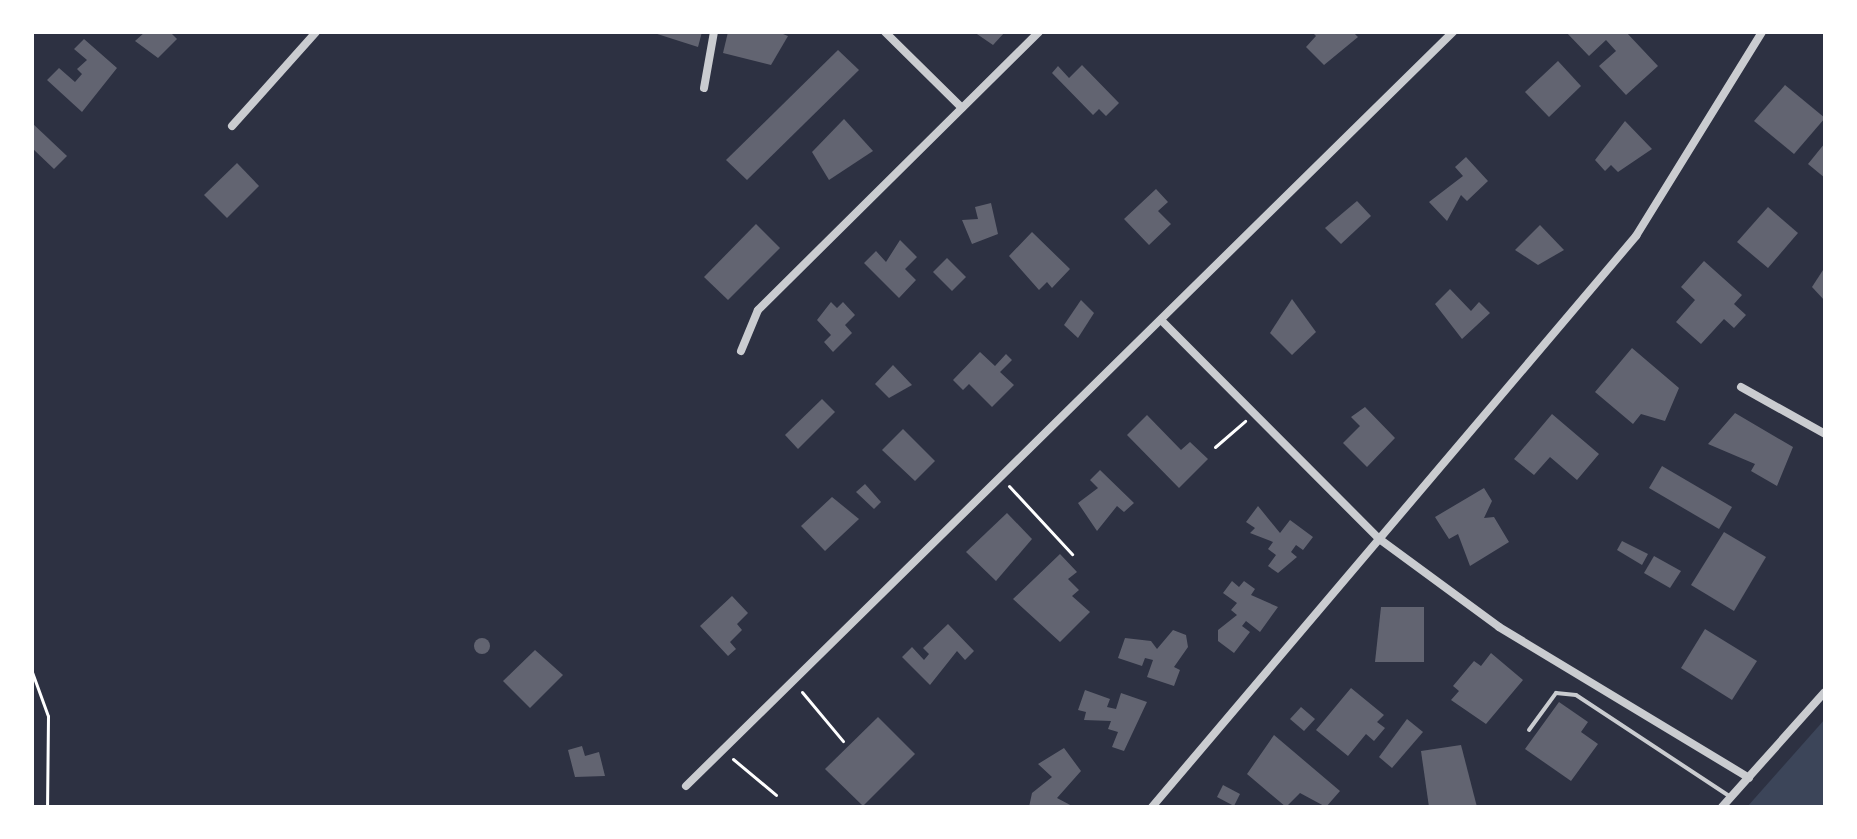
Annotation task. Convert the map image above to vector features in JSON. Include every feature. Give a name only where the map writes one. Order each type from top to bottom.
[{"type":"street","points":[[232,126],[316,32]]},
{"type":"street","points":[[704,88],[714,32]]},
{"type":"street","points":[[885,32],[962,108]]},
{"type":"street","points":[[741,351],[758,310],[1039,32]]},
{"type":"street","points":[[686,786],[1453,32]]},
{"type":"street","points":[[1152,807],[1667,197],[1762,32]]},
{"type":"street","points":[[1162,321],[1378,538],[1499,627],[1749,778]]},
{"type":"street","points":[[1741,387],[1825,434]]},
{"type":"street","points":[[1722,807],[1825,692]]},
{"type":"lane","points":[[1529,730],[1556,693],[1576,695],[1731,797]]},
{"type":"path","points":[[1215,447],[1253,414]]},
{"type":"path","points":[[1001,477],[1072,554]]},
{"type":"path","points":[[32,629],[32,645]]},
{"type":"path","points":[[32,672],[48,716],[47,807]]},
{"type":"path","points":[[793,682],[843,741]]},
{"type":"path","points":[[722,749],[776,795]]},
{"type":"shaded area","points":[[1825,719],[1825,807],[1747,807]]},
{"type":"building","points":[[145,32],[170,32],[177,39],[158,58],[135,41]]},
{"type":"building","points":[[651,32],[702,32],[698,47]]},
{"type":"building","points":[[728,32],[778,32],[788,36],[771,65],[723,53]]},
{"type":"building","points":[[974,32],[1005,32],[993,45]]},
{"type":"building","points":[[1312,32],[1353,32],[1358,37],[1324,65],[1306,47],[1316,36]]},
{"type":"building","points":[[1566,32],[1626,32],[1658,66],[1626,95],[1599,66],[1616,51],[1606,40],[1589,56]]},
{"type":"building","points":[[84,39],[117,68],[82,112],[47,80],[59,68],[75,82],[82,74],[77,69],[87,60],[74,49]]},
{"type":"building","points":[[838,50],[859,70],[747,180],[726,160]]},
{"type":"building","points":[[1558,61],[1581,86],[1549,117],[1525,92]]},
{"type":"building","points":[[1082,65],[1119,103],[1106,116],[1099,109],[1093,115],[1052,73],[1058,66],[1069,78]]},
{"type":"building","points":[[1785,85],[1825,118],[1794,154],[1754,121]]},
{"type":"building","points":[[844,119],[873,151],[829,180],[812,152]]},
{"type":"building","points":[[1625,121],[1652,149],[1618,172],[1611,165],[1605,171],[1595,160]]},
{"type":"building","points":[[32,123],[67,156],[54,169],[32,148]]},
{"type":"building","points":[[1825,143],[1825,178],[1808,164]]},
{"type":"building","points":[[1466,157],[1488,181],[1467,201],[1461,195],[1447,221],[1429,202],[1463,176],[1455,167]]},
{"type":"building","points":[[237,163],[259,186],[227,218],[204,195]]},
{"type":"building","points":[[1156,189],[1168,202],[1158,211],[1171,224],[1149,245],[1124,219]]},
{"type":"building","points":[[1357,201],[1371,216],[1341,244],[1325,228]]},
{"type":"building","points":[[991,203],[998,234],[972,244],[962,220],[978,219],[975,207]]},
{"type":"building","points":[[1768,207],[1798,233],[1768,268],[1737,242]]},
{"type":"building","points":[[756,224],[780,248],[728,300],[704,277]]},
{"type":"building","points":[[1540,225],[1564,250],[1538,265],[1515,250]]},
{"type":"building","points":[[1032,232],[1070,269],[1052,288],[1047,282],[1039,290],[1009,256]]},
{"type":"building","points":[[900,240],[917,257],[905,269],[916,280],[899,298],[864,263],[876,251],[886,262]]},
{"type":"building","points":[[947,258],[966,277],[952,291],[933,272]]},
{"type":"building","points":[[1704,261],[1742,295],[1734,304],[1746,315],[1734,328],[1724,319],[1701,344],[1676,322],[1695,300],[1681,287]]},
{"type":"building","points":[[1825,271],[1825,301],[1812,287]]},
{"type":"building","points":[[1450,289],[1471,311],[1479,302],[1490,313],[1462,339],[1435,304]]},
{"type":"building","points":[[1292,299],[1316,332],[1292,355],[1270,333]]},
{"type":"building","points":[[1081,300],[1094,313],[1078,338],[1064,325]]},
{"type":"building","points":[[831,302],[837,308],[843,302],[855,315],[845,325],[852,333],[833,352],[824,342],[831,335],[817,320]]},
{"type":"building","points":[[1632,348],[1679,388],[1665,421],[1641,414],[1633,424],[1595,392]]},
{"type":"building","points":[[980,352],[995,366],[1006,354],[1012,360],[1000,372],[1014,385],[992,407],[969,384],[963,390],[953,380]]},
{"type":"building","points":[[893,365],[912,385],[889,398],[875,384]]},
{"type":"building","points":[[822,399],[835,412],[798,449],[785,435]]},
{"type":"building","points":[[1365,407],[1395,438],[1367,467],[1343,443],[1360,426],[1351,417]]},
{"type":"building","points":[[1735,413],[1793,447],[1777,486],[1751,471],[1755,464],[1708,444]]},
{"type":"building","points":[[1552,414],[1599,454],[1577,480],[1550,457],[1534,475],[1514,459]]},
{"type":"building","points":[[1147,415],[1181,450],[1190,442],[1208,459],[1179,488],[1127,435]]},
{"type":"building","points":[[903,429],[935,461],[915,481],[882,450]]},
{"type":"building","points":[[1662,466],[1732,507],[1719,529],[1649,488]]},
{"type":"building","points":[[1100,470],[1134,503],[1124,512],[1117,506],[1097,531],[1078,503],[1098,488],[1090,480]]},
{"type":"building","points":[[865,484],[881,502],[874,509],[856,492]]},
{"type":"building","points":[[1484,488],[1492,501],[1484,518],[1494,517],[1509,542],[1470,566],[1458,534],[1449,539],[1435,517]]},
{"type":"building","points":[[832,497],[859,519],[825,551],[801,526]]},
{"type":"building","points":[[1258,506],[1280,533],[1290,520],[1313,537],[1303,550],[1296,545],[1291,552],[1297,557],[1278,573],[1268,566],[1276,555],[1268,549],[1273,542],[1250,533],[1255,528],[1246,522]]},
{"type":"building","points":[[1007,513],[1032,539],[996,581],[966,552]]},
{"type":"building","points":[[1724,532],[1766,557],[1734,611],[1691,585]]},
{"type":"building","points":[[1622,541],[1648,554],[1642,565],[1617,550]]},
{"type":"building","points":[[1060,554],[1077,572],[1068,579],[1079,590],[1072,596],[1090,612],[1060,642],[1013,599]]},
{"type":"building","points":[[1654,556],[1681,571],[1670,588],[1644,573]]},
{"type":"building","points":[[1232,581],[1239,587],[1244,581],[1255,589],[1251,595],[1278,607],[1260,632],[1246,621],[1242,626],[1250,632],[1234,653],[1218,641],[1218,630],[1237,615],[1231,610],[1237,603],[1223,593]]},
{"type":"building","points":[[732,596],[748,613],[737,624],[742,630],[730,642],[736,649],[728,656],[700,626]]},
{"type":"building","points":[[1381,607],[1424,607],[1424,662],[1375,662]]},
{"type":"building","points":[[948,624],[974,651],[965,660],[957,651],[930,685],[902,657],[912,647],[924,660],[929,654],[923,648]]},
{"type":"building","points":[[1705,629],[1757,661],[1732,700],[1681,668]]},
{"type":"building","points":[[1173,630],[1186,635],[1188,647],[1174,667],[1180,670],[1174,686],[1147,677],[1153,660],[1145,658],[1142,666],[1118,658],[1125,638],[1151,641],[1157,649]]},
{"type":"building","points":[[482,638],[488,640],[488,652],[482,654],[476,652],[474,646],[476,640]]},
{"type":"building","points":[[535,650],[563,675],[530,708],[503,681]]},
{"type":"building","points":[[1491,653],[1523,680],[1486,724],[1451,700],[1459,691],[1453,686],[1474,661],[1481,666]]},
{"type":"building","points":[[1351,688],[1384,715],[1377,722],[1385,728],[1374,741],[1366,734],[1348,756],[1316,730]]},
{"type":"building","points":[[1085,690],[1110,699],[1107,707],[1116,709],[1121,693],[1147,702],[1124,751],[1112,747],[1118,732],[1108,729],[1111,721],[1084,720],[1086,712],[1078,710]]},
{"type":"building","points":[[1559,702],[1588,722],[1581,732],[1598,744],[1571,781],[1525,749]]},
{"type":"building","points":[[1301,707],[1315,719],[1304,731],[1290,719]]},
{"type":"building","points":[[878,717],[915,754],[863,806],[825,769]]},
{"type":"building","points":[[1407,719],[1423,732],[1392,768],[1379,757]]},
{"type":"building","points":[[1274,735],[1340,791],[1326,807],[1300,793],[1286,807],[1247,774]]},
{"type":"building","points":[[1461,745],[1477,807],[1429,807],[1421,751]]},
{"type":"building","points":[[582,746],[585,756],[599,752],[605,776],[575,777],[568,750]]},
{"type":"building","points":[[1064,748],[1081,771],[1057,798],[1074,807],[1029,807],[1032,793],[1052,777],[1038,764]]},
{"type":"building","points":[[1223,785],[1240,794],[1234,806],[1217,797]]}]
